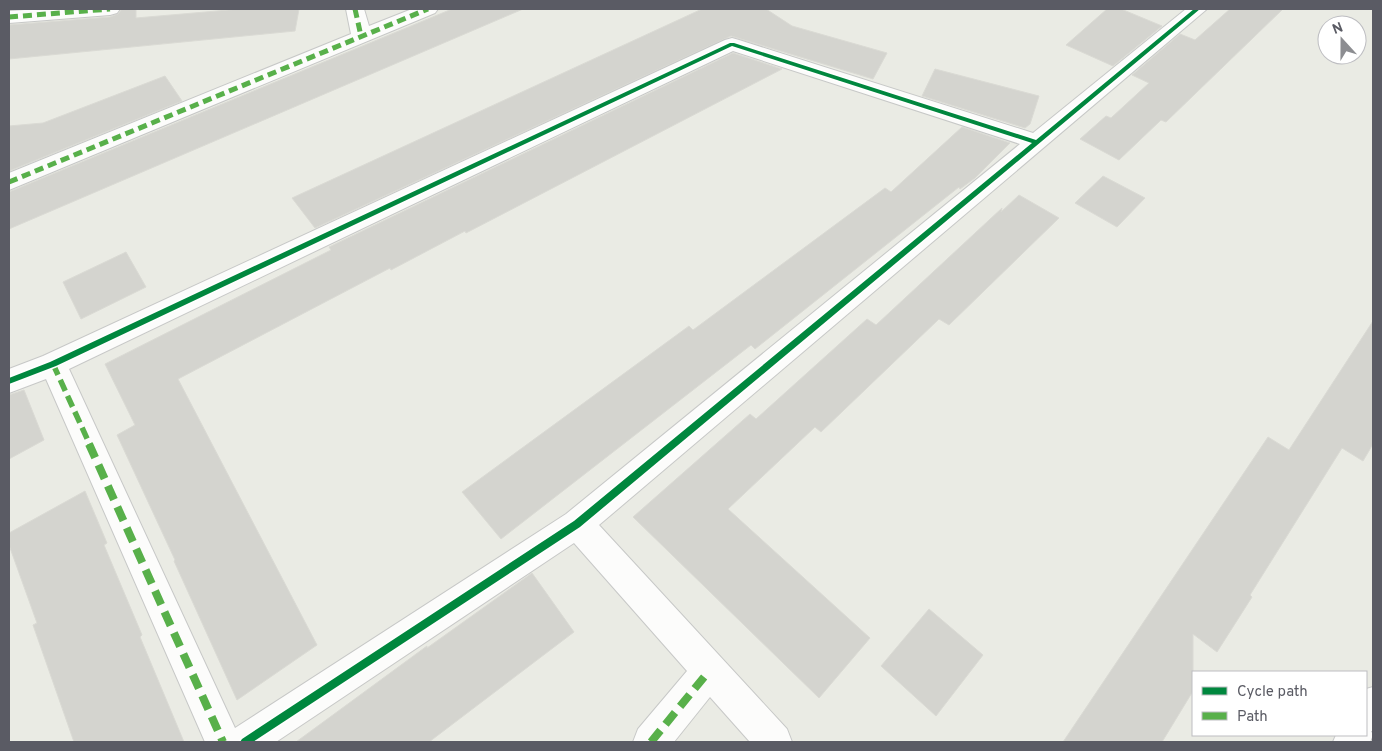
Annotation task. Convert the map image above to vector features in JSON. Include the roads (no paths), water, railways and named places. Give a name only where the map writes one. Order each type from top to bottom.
[{"type":"street","points":[[9,17],[110,9]]},
{"type":"street","points":[[355,9],[361,36]]},
{"type":"street","points":[[9,182],[428,9]]},
{"type":"street","points":[[245,742],[577,524],[1197,9]]},
{"type":"street","points":[[9,381],[53,364],[732,44],[1037,142]]},
{"type":"street","points":[[53,364],[223,742]]},
{"type":"street","points":[[577,524],[774,742]]},
{"type":"street","points":[[651,742],[709,671]]}]
